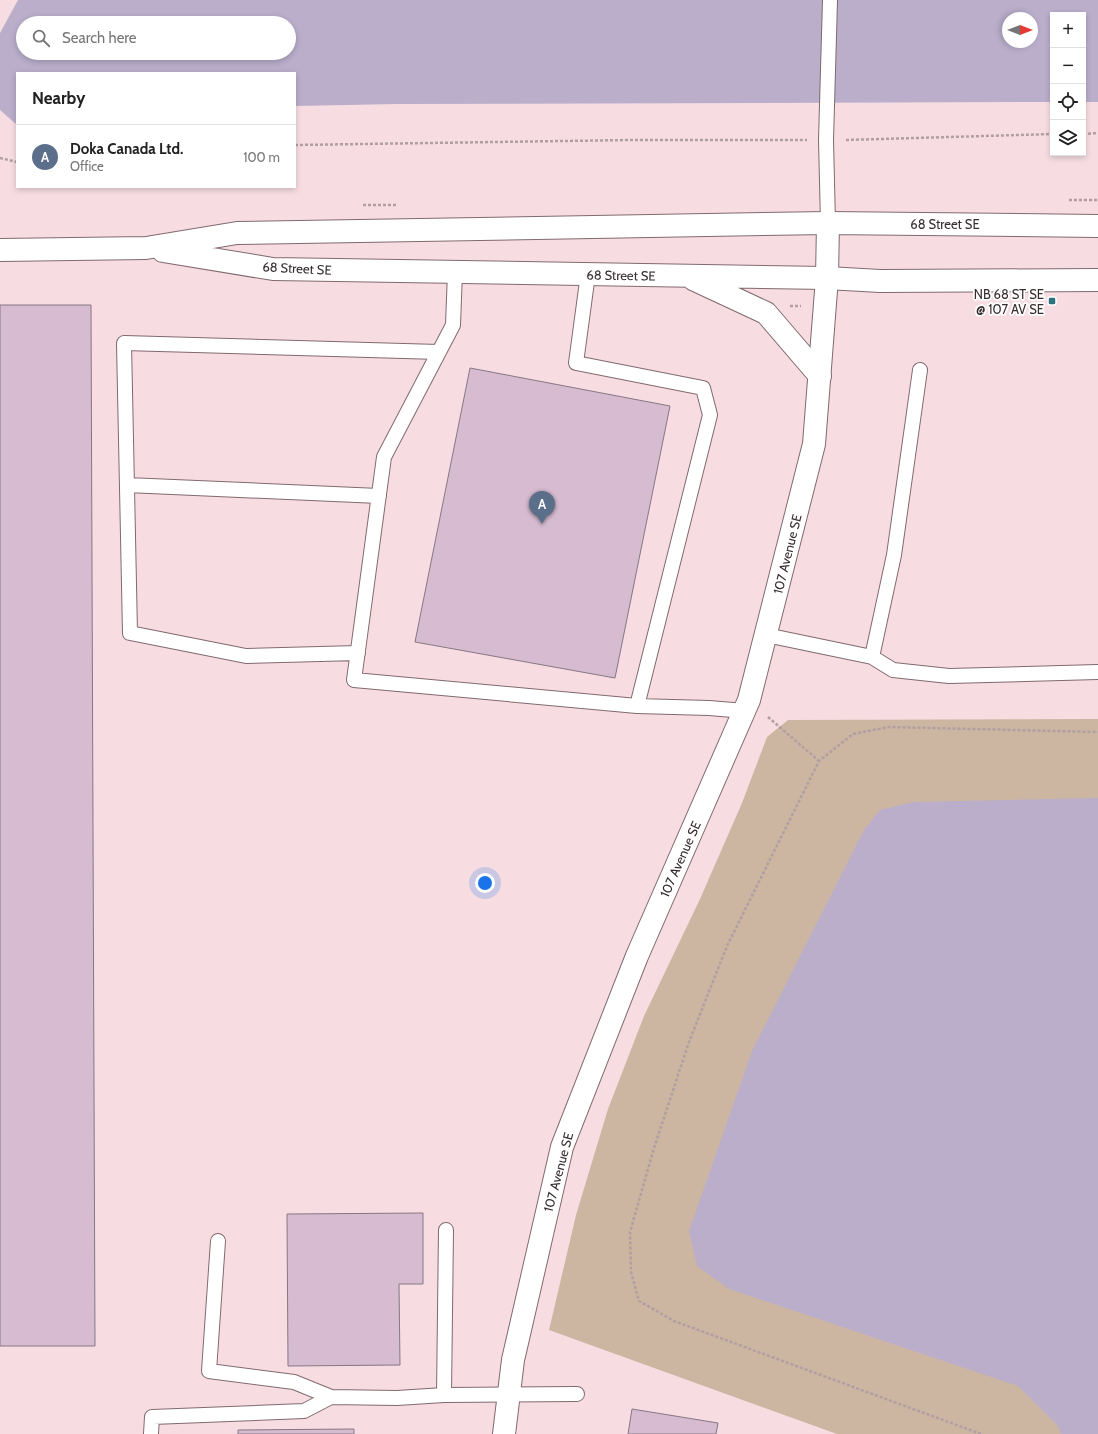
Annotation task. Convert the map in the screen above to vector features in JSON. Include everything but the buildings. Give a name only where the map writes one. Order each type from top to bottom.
[{"type":"street","name":"68 Street SE","points":[[0,250],[146,248],[237,233],[828,223],[1098,226]]},
{"type":"street","name":"107 Avenue SE","points":[[504,1434],[513,1360],[562,1147],[638,956],[747,706],[766,635],[814,444],[827,278],[828,223]]},
{"type":"street","name":"68 Street SE","points":[[146,248],[273,269],[827,278],[880,281],[1098,280]]},
{"type":"street","points":[[687,276],[766,313],[820,376]]},
{"type":"lane","points":[[828,223],[826,140],[830,0]]},
{"type":"lane","points":[[455,272],[453,325],[384,457],[354,680],[637,706],[709,708],[747,706]]},
{"type":"lane","points":[[588,274],[576,363],[703,388],[710,415],[637,706]]},
{"type":"lane","points":[[358,652],[246,656],[130,633],[124,343],[439,352]]},
{"type":"lane","points":[[872,657],[894,555],[920,370]]},
{"type":"lane","points":[[127,486],[379,496]]},
{"type":"lane","points":[[766,635],[872,657],[893,670],[949,676],[1098,672]]},
{"type":"lane","points":[[444,1395],[446,1230]]},
{"type":"lane","points":[[218,1241],[209,1371],[294,1382],[331,1396],[397,1398],[444,1395],[577,1394]]},
{"type":"lane","points":[[151,1434],[152,1417],[304,1411],[331,1396]]},
{"type":"path","points":[[1086,134],[1098,133]]},
{"type":"path","points":[[296,144],[826,140],[1050,134]]},
{"type":"path","points":[[0,158],[16,162]]},
{"type":"path","points":[[747,706],[819,761]]},
{"type":"path","points":[[981,1434],[674,1321],[639,1301],[631,1272],[630,1232],[654,1148],[689,1042],[727,946],[819,761],[853,734],[889,727],[1098,732]]},
{"type":"shaded area","points":[[18,0],[1098,0],[1098,102],[1086,102],[1086,12],[1050,12],[1050,102],[398,104],[296,106],[296,72],[16,72],[16,124],[0,110],[0,33]]},
{"type":"shaded area","points":[[1098,719],[1098,1434],[837,1434],[549,1330],[576,1215],[608,1109],[644,1016],[700,899],[742,803],[767,737],[788,720]]},
{"type":"shaded area","points":[[1098,798],[1098,1434],[1061,1434],[1058,1426],[1018,1386],[729,1289],[697,1266],[689,1231],[752,1051],[864,830],[880,810],[913,802]]},
{"type":"place","name":"NB 68 ST SE @ 107 AV SE","points":[[1052,301]]},
{"type":"place","name":"Doka Canada Ltd.","points":[[542,524]]}]
